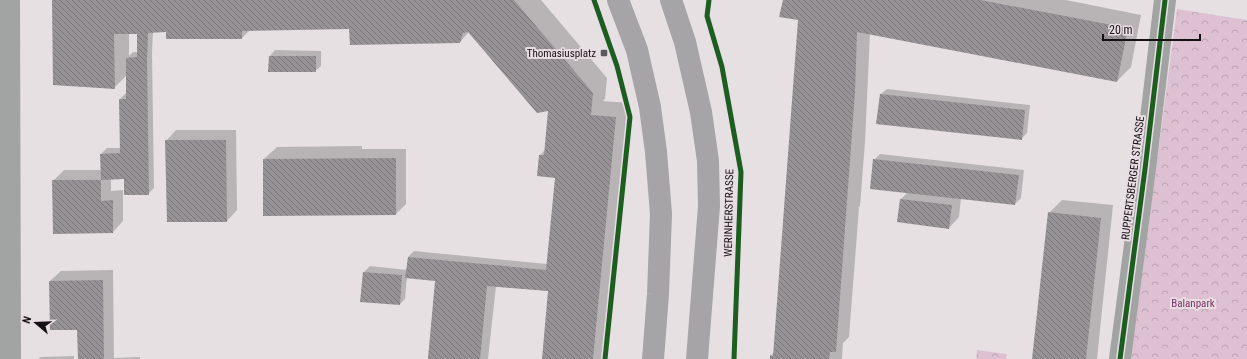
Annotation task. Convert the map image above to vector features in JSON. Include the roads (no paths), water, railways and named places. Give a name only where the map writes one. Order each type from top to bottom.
[{"type":"main road","points":[[618,0],[637,50],[650,107],[656,152],[661,214],[658,294],[652,359]]},
{"type":"main road","name":"WERINHERSTRASSE","points":[[670,0],[685,42],[699,104],[708,161],[709,206],[698,359]]},
{"type":"street","points":[[9,0],[10,359]]},
{"type":"street","name":"RUPPERTSBERGER STRASSE","points":[[1120,359],[1165,0]]},
{"type":"place","name":"Thomasiusplatz","points":[[604,53]]},
{"type":"park label","name":"Balanpark","points":[[1193,303]]}]
